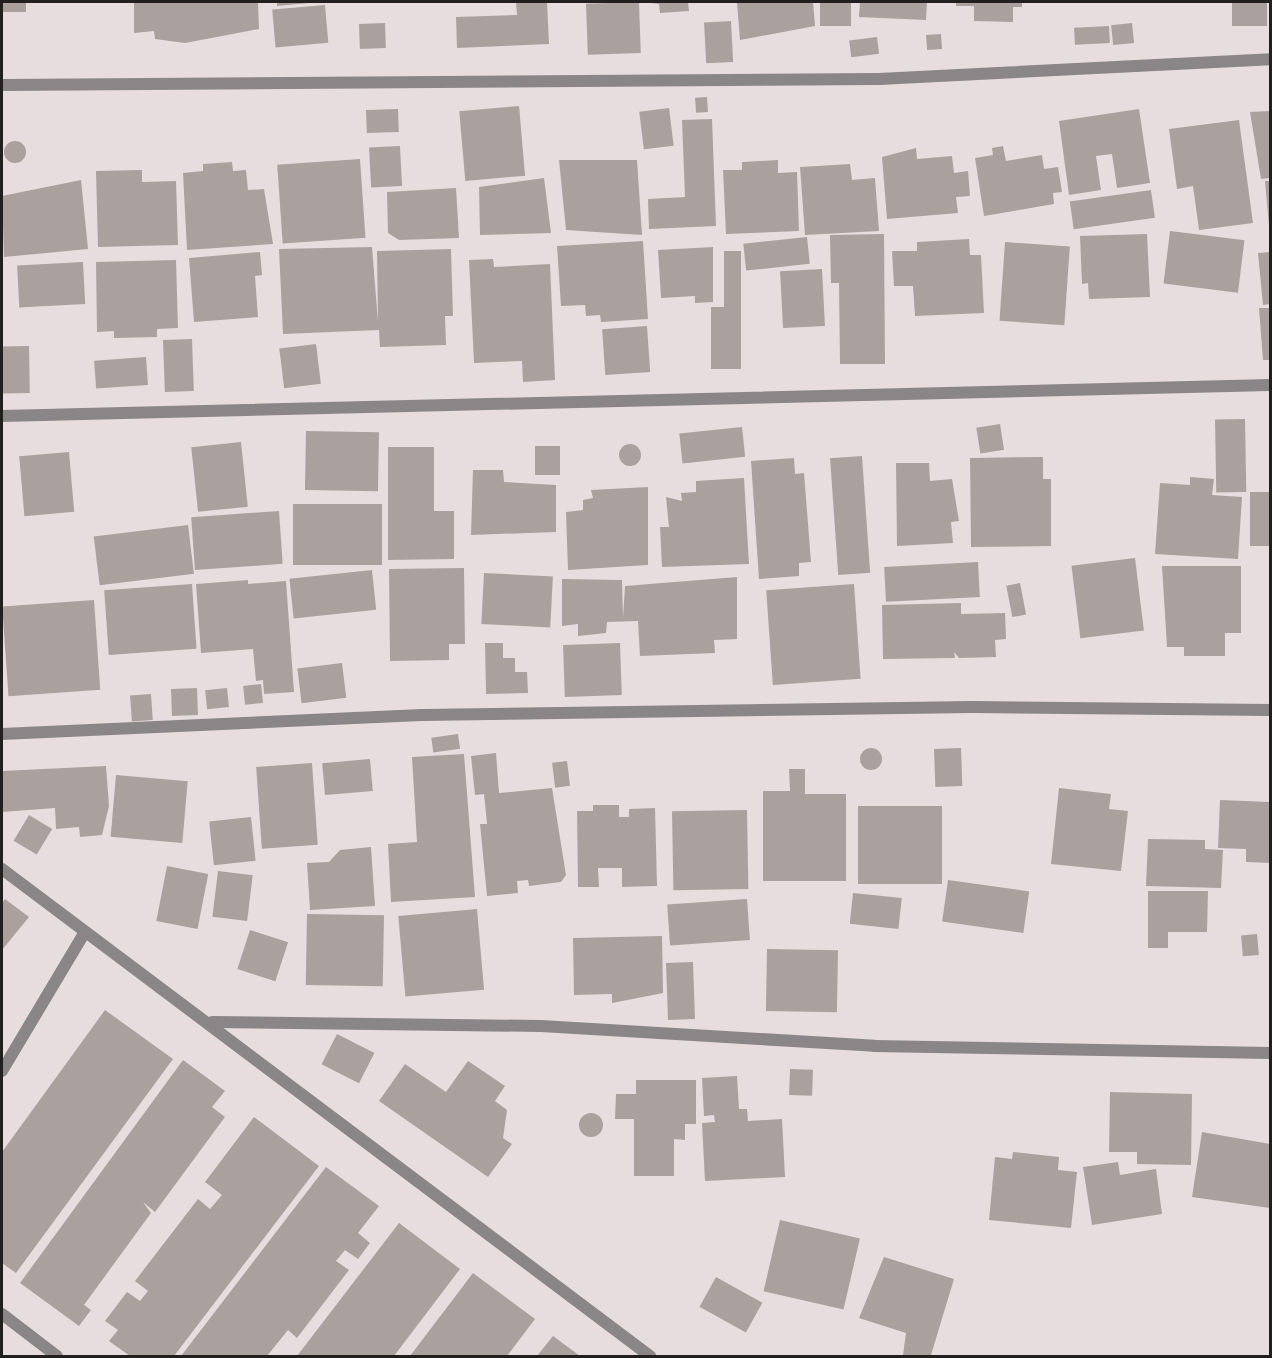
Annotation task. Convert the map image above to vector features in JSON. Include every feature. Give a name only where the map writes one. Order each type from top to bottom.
[{"type":"street","points":[[2,85],[879,79],[1270,58]]},
{"type":"street","points":[[2,416],[1270,386]]},
{"type":"street","points":[[2,734],[422,715],[972,707],[1270,710]]},
{"type":"street","points":[[2,869],[85,932],[212,1022],[650,1356]]},
{"type":"street","points":[[2,1071],[85,932]]},
{"type":"street","points":[[212,1022],[541,1026],[874,1046],[1270,1053]]},
{"type":"street","points":[[2,1314],[57,1356]]},
{"type":"building","points":[[2,2],[26,2],[26,12],[2,12]]},
{"type":"building","points":[[134,2],[258,2],[259,29],[185,43],[155,39],[154,31],[134,33]]},
{"type":"building","points":[[277,2],[309,2],[309,3],[277,6]]},
{"type":"building","points":[[516,2],[547,2],[549,44],[457,48],[456,17],[517,15]]},
{"type":"building","points":[[639,2],[641,53],[588,55],[586,4]]},
{"type":"building","points":[[644,2],[688,2],[689,11],[660,13],[659,4]]},
{"type":"building","points":[[737,2],[813,2],[815,26],[740,40]]},
{"type":"building","points":[[820,2],[851,2],[851,26],[820,26]]},
{"type":"building","points":[[860,2],[927,2],[926,20],[859,17]]},
{"type":"building","points":[[956,2],[1022,2],[1022,7],[1013,7],[1013,22],[974,21],[974,6],[956,6]]},
{"type":"building","points":[[1232,2],[1267,2],[1267,26],[1232,26]]},
{"type":"building","points":[[325,5],[328,43],[276,47],[272,10]]},
{"type":"building","points":[[731,21],[733,62],[706,63],[704,22]]},
{"type":"building","points":[[385,23],[386,48],[360,49],[359,24]]},
{"type":"building","points":[[1132,23],[1134,43],[1113,45],[1111,25]]},
{"type":"building","points":[[1109,26],[1110,43],[1075,45],[1074,28]]},
{"type":"building","points":[[941,34],[942,49],[927,50],[926,35]]},
{"type":"building","points":[[877,37],[879,54],[851,57],[849,40]]},
{"type":"building","points":[[707,97],[708,112],[696,113],[695,98]]},
{"type":"building","points":[[519,106],[525,176],[465,181],[459,111]]},
{"type":"building","points":[[669,108],[674,146],[644,149],[639,112]]},
{"type":"building","points":[[398,109],[399,132],[367,133],[366,110]]},
{"type":"building","points":[[1139,109],[1150,183],[1117,188],[1112,154],[1096,156],[1101,190],[1069,195],[1059,121]]},
{"type":"building","points":[[1270,111],[1270,178],[1261,179],[1250,112]]},
{"type":"building","points":[[712,119],[716,226],[649,229],[648,199],[685,197],[682,120]]},
{"type":"building","points":[[1239,120],[1253,223],[1199,230],[1193,186],[1177,189],[1169,129]]},
{"type":"building","points":[[15,141],[23,144],[26,152],[23,160],[15,163],[7,160],[4,152],[7,144]]},
{"type":"building","points":[[400,146],[402,186],[371,188],[369,148]]},
{"type":"building","points":[[1003,146],[1006,161],[1042,155],[1044,169],[1058,167],[1062,192],[1053,193],[1054,204],[984,216],[975,158],[993,155],[992,148]]},
{"type":"building","points":[[916,148],[917,159],[952,156],[954,173],[968,171],[970,196],[956,197],[958,213],[887,219],[882,157]]},
{"type":"building","points":[[360,159],[366,238],[283,244],[277,165]]},
{"type":"building","points":[[559,160],[637,160],[642,235],[566,230]]},
{"type":"building","points":[[778,160],[778,173],[797,172],[799,231],[726,234],[723,170],[742,170],[742,162]]},
{"type":"building","points":[[232,162],[233,171],[246,170],[248,190],[264,189],[273,244],[187,250],[183,173],[203,171],[203,164]]},
{"type":"building","points":[[850,164],[852,180],[875,178],[879,231],[805,235],[800,167]]},
{"type":"building","points":[[142,170],[142,182],[176,181],[178,245],[98,247],[96,171]]},
{"type":"building","points":[[544,178],[551,233],[480,235],[479,187]]},
{"type":"building","points":[[81,180],[88,249],[4,257],[2,196]]},
{"type":"building","points":[[1265,181],[1270,181],[1270,225],[1269,225]]},
{"type":"building","points":[[456,188],[459,238],[399,240],[388,233],[387,192]]},
{"type":"building","points":[[1151,190],[1155,218],[1074,229],[1070,201]]},
{"type":"building","points":[[1170,231],[1244,240],[1238,293],[1164,284]]},
{"type":"building","points":[[884,234],[885,364],[840,364],[839,283],[831,283],[830,235]]},
{"type":"building","points":[[1147,234],[1150,297],[1089,299],[1088,283],[1082,284],[1080,236]]},
{"type":"building","points":[[807,237],[810,264],[746,271],[743,244]]},
{"type":"building","points":[[969,239],[970,255],[981,255],[984,313],[915,316],[913,286],[894,286],[892,251],[917,251],[917,242]]},
{"type":"building","points":[[643,241],[648,319],[601,322],[600,315],[586,316],[585,305],[561,306],[557,246]]},
{"type":"building","points":[[1005,242],[1070,247],[1064,325],[999,321]]},
{"type":"building","points":[[372,247],[378,322],[377,251],[451,249],[453,316],[445,316],[446,345],[380,347],[379,330],[283,334],[279,249]]},
{"type":"building","points":[[713,247],[713,302],[695,303],[695,296],[661,298],[658,250]]},
{"type":"building","points":[[724,251],[741,251],[741,369],[711,369],[711,307],[724,307]]},
{"type":"building","points":[[260,252],[262,275],[255,276],[258,317],[194,322],[189,258]]},
{"type":"building","points":[[1270,252],[1270,304],[1263,305],[1258,253]]},
{"type":"building","points":[[493,259],[494,267],[550,264],[555,380],[523,382],[522,361],[474,363],[469,260]]},
{"type":"building","points":[[176,260],[178,328],[157,329],[157,337],[114,338],[114,331],[97,332],[96,262]]},
{"type":"building","points":[[83,262],[85,304],[19,307],[17,265]]},
{"type":"building","points":[[822,269],[825,326],[783,328],[780,271]]},
{"type":"building","points":[[1259,308],[1270,308],[1270,360],[1263,360]]},
{"type":"building","points":[[647,326],[650,372],[605,375],[602,329]]},
{"type":"building","points":[[192,339],[194,391],[165,392],[163,340]]},
{"type":"building","points":[[316,344],[321,384],[284,388],[279,349]]},
{"type":"building","points":[[2,346],[29,346],[30,393],[3,393]]},
{"type":"building","points":[[146,357],[148,385],[96,389],[94,361]]},
{"type":"building","points":[[1245,419],[1246,492],[1216,493],[1215,420]]},
{"type":"building","points":[[1000,424],[1004,450],[980,453],[976,428]]},
{"type":"building","points":[[742,427],[745,457],[682,463],[679,434]]},
{"type":"building","points":[[306,431],[379,432],[378,491],[305,490]]},
{"type":"building","points":[[241,442],[248,507],[198,512],[191,447]]},
{"type":"building","points":[[626,444],[634,444],[641,451],[641,459],[634,466],[626,466],[619,459],[619,451]]},
{"type":"building","points":[[535,446],[560,446],[560,475],[535,475]]},
{"type":"building","points":[[388,447],[434,447],[434,511],[454,511],[454,559],[388,560]]},
{"type":"building","points":[[69,452],[74,512],[24,516],[19,456]]},
{"type":"building","points":[[862,456],[870,573],[838,575],[830,458]]},
{"type":"building","points":[[1043,457],[1043,479],[1051,479],[1051,546],[971,547],[970,458]]},
{"type":"building","points":[[794,458],[795,474],[804,473],[811,562],[799,563],[799,576],[759,579],[751,461]]},
{"type":"building","points":[[896,463],[929,463],[930,481],[952,479],[959,521],[951,522],[953,543],[897,546]]},
{"type":"building","points":[[473,470],[503,470],[504,482],[556,485],[556,532],[471,535]]},
{"type":"building","points":[[1190,477],[1214,479],[1212,495],[1242,497],[1238,559],[1155,554],[1160,483],[1190,485]]},
{"type":"building","points":[[744,478],[749,564],[662,567],[660,527],[669,527],[666,497],[682,501],[681,493],[696,492],[696,481]]},
{"type":"building","points":[[648,487],[648,565],[568,570],[566,512],[583,510],[583,500],[593,498],[591,490]]},
{"type":"building","points":[[1250,492],[1270,492],[1270,546],[1250,546]]},
{"type":"building","points":[[293,504],[382,504],[382,565],[293,565]]},
{"type":"building","points":[[279,511],[283,564],[195,570],[191,517]]},
{"type":"building","points":[[188,525],[194,574],[100,585],[94,537]]},
{"type":"building","points":[[1135,558],[1144,630],[1080,638],[1071,566]]},
{"type":"building","points":[[978,562],[980,597],[886,602],[884,567]]},
{"type":"building","points":[[1162,566],[1241,566],[1241,633],[1225,633],[1225,656],[1184,656],[1184,647],[1167,647]]},
{"type":"building","points":[[464,568],[465,644],[449,644],[449,660],[390,661],[389,569]]},
{"type":"building","points":[[372,570],[376,610],[294,618],[289,579]]},
{"type":"building","points":[[484,573],[553,577],[550,628],[481,624]]},
{"type":"building","points":[[737,577],[737,639],[714,640],[715,653],[640,656],[638,621],[607,622],[606,633],[578,636],[578,624],[562,626],[562,579],[622,580],[623,618],[625,586]]},
{"type":"building","points":[[248,580],[248,584],[286,581],[294,692],[264,694],[263,680],[256,681],[253,649],[201,653],[196,584]]},
{"type":"building","points":[[1020,583],[1026,614],[1012,617],[1006,586]]},
{"type":"building","points":[[192,584],[197,649],[109,655],[104,590]]},
{"type":"building","points":[[854,584],[861,679],[773,685],[766,590]]},
{"type":"building","points":[[94,600],[100,690],[9,696],[2,606]]},
{"type":"building","points":[[961,603],[961,614],[1005,613],[1006,639],[995,640],[996,657],[959,658],[954,652],[955,658],[883,659],[882,605]]},
{"type":"building","points":[[485,643],[503,643],[503,658],[515,658],[515,672],[527,672],[528,693],[486,694]]},
{"type":"building","points":[[620,643],[622,695],[565,697],[563,645]]},
{"type":"building","points":[[342,663],[346,698],[302,703],[297,668]]},
{"type":"building","points":[[261,684],[263,703],[245,705],[243,686]]},
{"type":"building","points":[[197,688],[198,715],[172,716],[171,689]]},
{"type":"building","points":[[227,688],[229,707],[207,709],[205,690]]},
{"type":"building","points":[[151,694],[153,720],[132,721],[130,695]]},
{"type":"building","points":[[458,734],[460,749],[433,753],[431,738]]},
{"type":"building","points":[[867,748],[875,748],[882,755],[882,763],[875,770],[867,770],[860,763],[860,755]]},
{"type":"building","points":[[961,748],[962,786],[935,787],[934,749]]},
{"type":"building","points":[[496,753],[499,793],[552,788],[566,875],[561,882],[529,886],[528,880],[517,881],[518,893],[487,896],[480,824],[487,824],[484,794],[475,795],[471,756]]},
{"type":"building","points":[[464,754],[475,897],[391,902],[388,844],[417,842],[412,757]]},
{"type":"building","points":[[370,759],[373,791],[325,795],[322,763]]},
{"type":"building","points":[[567,761],[570,786],[555,788],[552,763]]},
{"type":"building","points":[[312,763],[318,845],[262,849],[256,767]]},
{"type":"building","points":[[106,766],[109,806],[102,835],[80,837],[79,827],[56,829],[55,808],[2,812],[2,771]]},
{"type":"building","points":[[789,769],[805,769],[805,794],[846,794],[846,881],[763,881],[763,791],[790,791]]},
{"type":"building","points":[[116,775],[188,781],[182,843],[111,837]]},
{"type":"building","points":[[1059,788],[1111,794],[1109,809],[1128,811],[1121,871],[1051,864]]},
{"type":"building","points":[[1220,800],[1270,802],[1270,863],[1246,862],[1246,849],[1218,848]]},
{"type":"building","points":[[593,805],[619,805],[619,817],[629,817],[629,809],[655,808],[657,886],[622,887],[622,868],[598,868],[599,887],[578,887],[577,811],[593,811]]},
{"type":"building","points":[[858,806],[942,806],[942,884],[858,884]]},
{"type":"building","points":[[747,810],[748,889],[673,890],[672,811]]},
{"type":"building","points":[[29,815],[52,829],[37,855],[14,841]]},
{"type":"building","points":[[251,817],[256,861],[214,865],[209,821]]},
{"type":"building","points":[[1148,839],[1205,840],[1205,849],[1223,850],[1221,888],[1146,886]]},
{"type":"building","points":[[371,847],[375,906],[310,910],[307,863],[329,862],[340,850]]},
{"type":"building","points":[[167,866],[208,874],[198,929],[156,921]]},
{"type":"building","points":[[218,871],[253,875],[247,921],[212,917]]},
{"type":"building","points":[[948,880],[1029,891],[1023,933],[942,922]]},
{"type":"building","points":[[1148,891],[1208,891],[1207,932],[1168,932],[1168,948],[1148,948]]},
{"type":"building","points":[[853,893],[902,898],[898,929],[850,924]]},
{"type":"building","points":[[5,899],[29,917],[2,950],[2,903]]},
{"type":"building","points":[[747,899],[750,940],[670,945],[667,905]]},
{"type":"building","points":[[477,909],[484,990],[405,997],[398,916]]},
{"type":"building","points":[[307,914],[384,915],[383,986],[306,985]]},
{"type":"building","points":[[250,930],[288,942],[275,981],[237,969]]},
{"type":"building","points":[[1257,934],[1259,955],[1243,956],[1241,935]]},
{"type":"building","points":[[662,936],[663,993],[612,1003],[612,994],[574,995],[573,938]]},
{"type":"building","points":[[767,949],[838,950],[837,1012],[766,1011]]},
{"type":"building","points":[[693,962],[695,1019],[668,1020],[666,963]]},
{"type":"building","points":[[105,1010],[173,1059],[16,1273],[2,1263],[2,1152]]},
{"type":"building","points":[[337,1034],[374,1053],[359,1083],[322,1064]]},
{"type":"building","points":[[183,1060],[225,1091],[212,1107],[225,1117],[155,1212],[143,1202],[151,1213],[84,1305],[91,1310],[79,1326],[20,1283]]},
{"type":"building","points":[[468,1061],[505,1086],[495,1101],[507,1110],[503,1138],[512,1144],[488,1177],[379,1101],[405,1064],[446,1092]]},
{"type":"building","points":[[790,1069],[813,1070],[812,1096],[789,1095]]},
{"type":"building","points":[[737,1076],[739,1109],[747,1109],[748,1121],[782,1119],[785,1177],[705,1181],[702,1123],[715,1122],[714,1115],[704,1116],[702,1078]]},
{"type":"building","points":[[636,1080],[696,1080],[696,1124],[685,1124],[685,1140],[674,1139],[674,1176],[634,1176],[634,1119],[615,1119],[616,1094],[636,1094]]},
{"type":"building","points":[[1110,1092],[1192,1094],[1191,1165],[1137,1164],[1137,1152],[1109,1152]]},
{"type":"building","points":[[591,1113],[596,1114],[602,1120],[602,1130],[596,1136],[591,1137],[586,1136],[580,1130],[579,1125],[580,1120],[586,1114]]},
{"type":"building","points":[[254,1117],[319,1166],[174,1356],[130,1356],[109,1341],[118,1330],[105,1321],[127,1292],[140,1301],[148,1291],[135,1281],[198,1199],[210,1209],[222,1195],[205,1182]]},
{"type":"building","points":[[1202,1132],[1270,1144],[1270,1208],[1192,1197]]},
{"type":"building","points":[[1013,1152],[1059,1157],[1058,1170],[1077,1172],[1071,1228],[989,1220],[995,1157],[1012,1159]]},
{"type":"building","points":[[1118,1162],[1120,1175],[1156,1169],[1162,1214],[1092,1225],[1083,1167]]},
{"type":"building","points":[[326,1167],[379,1206],[358,1233],[370,1243],[358,1259],[345,1250],[336,1261],[349,1270],[297,1338],[288,1330],[267,1356],[181,1356]]},
{"type":"building","points":[[780,1220],[860,1238],[843,1310],[764,1291]]},
{"type":"building","points":[[399,1223],[460,1269],[394,1356],[297,1356]]},
{"type":"building","points":[[884,1257],[954,1279],[931,1355],[903,1355],[906,1333],[859,1318]]},
{"type":"building","points":[[473,1273],[535,1319],[507,1356],[410,1356]]},
{"type":"building","points":[[716,1277],[762,1303],[746,1332],[700,1307]]},
{"type":"building","points":[[553,1336],[580,1356],[537,1356]]}]
